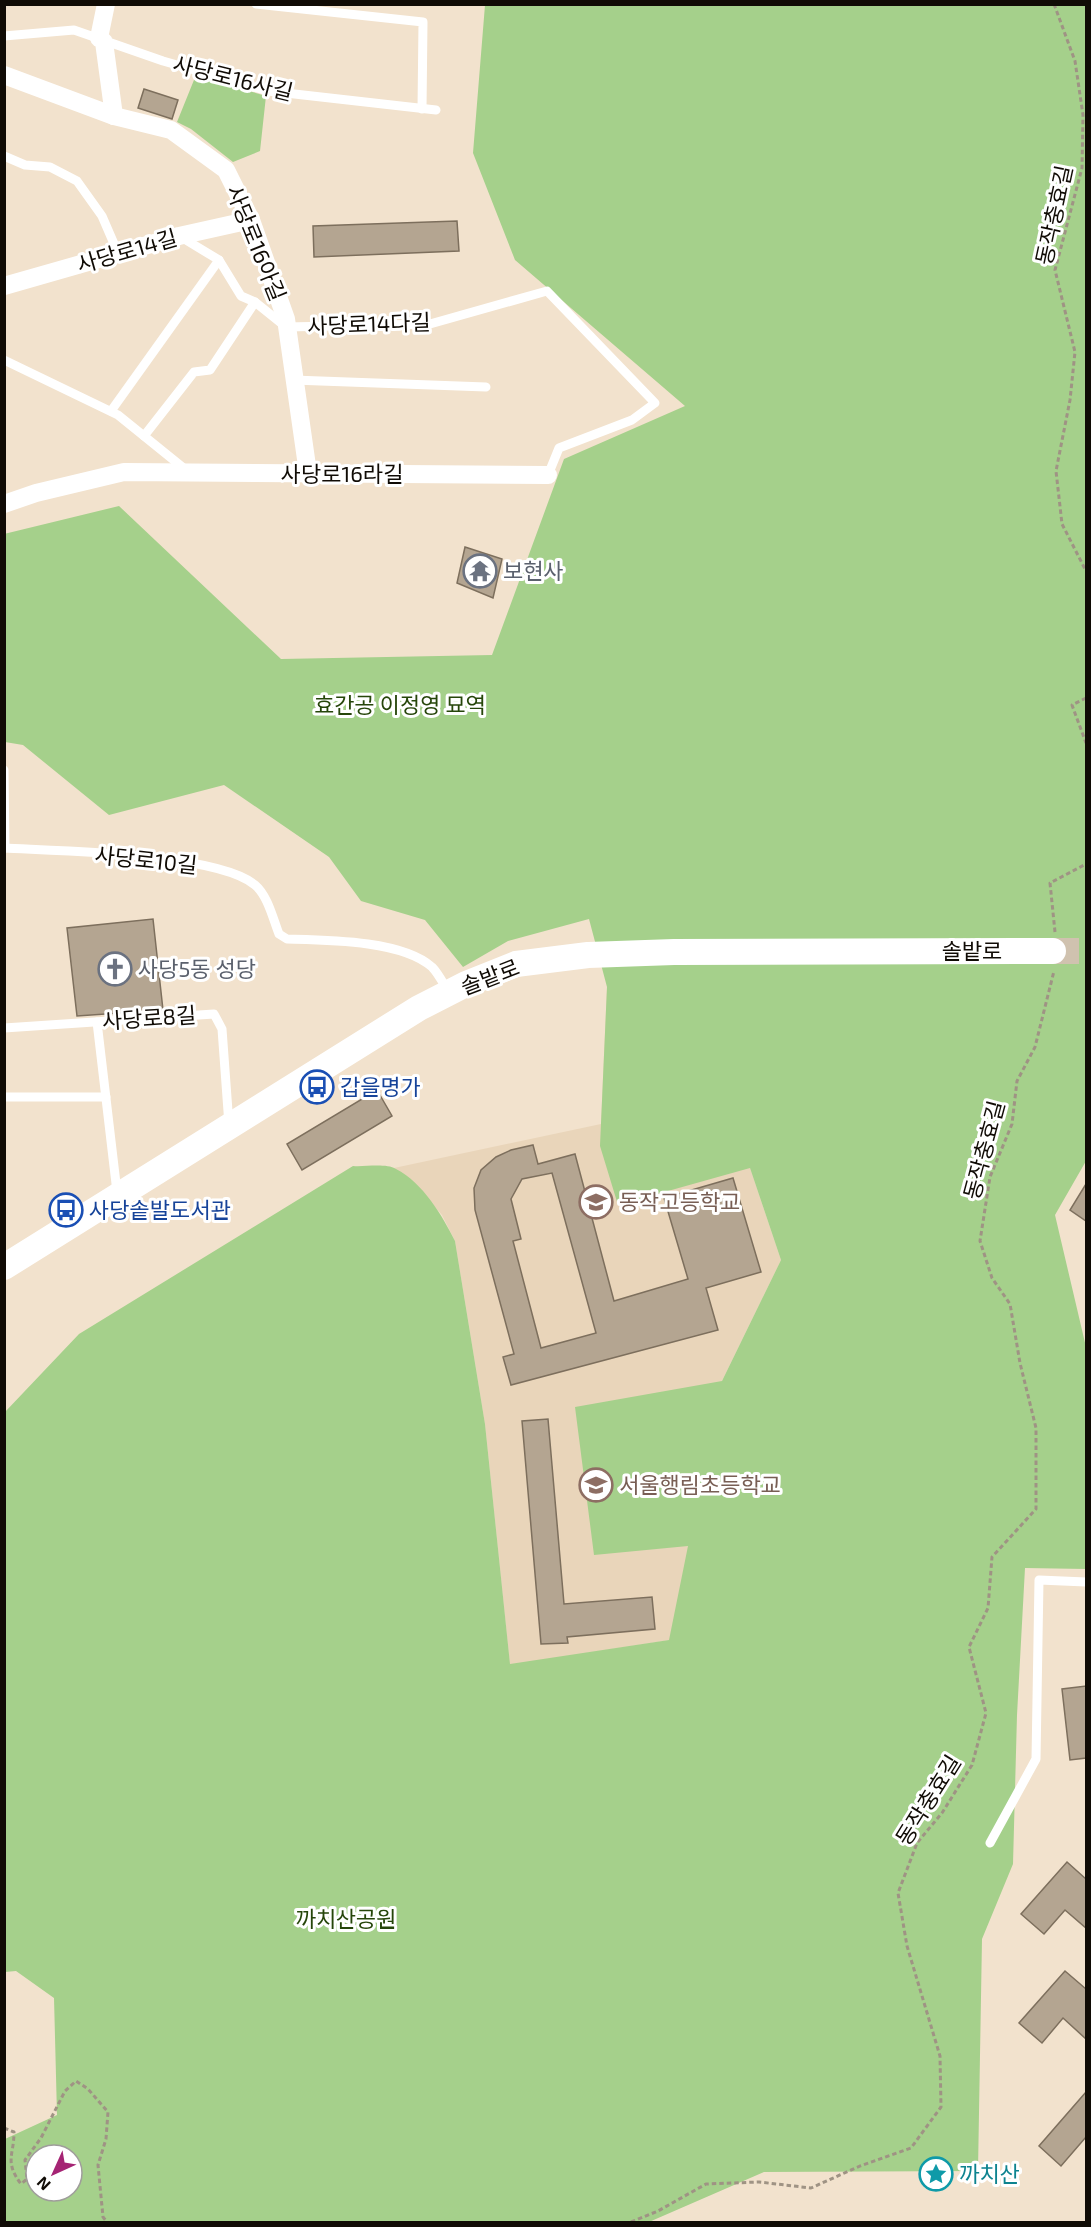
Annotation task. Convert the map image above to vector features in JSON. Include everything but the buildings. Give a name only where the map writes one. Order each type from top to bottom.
[{"type":"street","points":[[106,4],[102,40],[114,116]]},
{"type":"street","name":"사당로16아길","points":[[4,75],[114,116],[171,130],[185,137],[226,170],[251,220],[286,327],[308,474]]},
{"type":"street","name":"사당로14길","points":[[4,286],[179,236],[251,220]]},
{"type":"street","name":"사당로16라길","points":[[4,504],[124,472],[548,475]]},
{"type":"street","name":"솔밭로","points":[[4,1268],[419,1008],[516,964],[588,955],[674,952],[1054,950]]},
{"type":"lane","points":[[256,4],[423,22],[422,109]]},
{"type":"lane","name":"사당로16사길","points":[[4,36],[74,30],[268,91],[436,110]]},
{"type":"lane","points":[[4,156],[25,165],[50,167],[77,181],[102,216],[118,254]]},
{"type":"lane","name":"사당로14다길","points":[[179,236],[219,260],[241,296],[255,302],[286,327],[430,324],[547,291],[655,403]]},
{"type":"lane","points":[[111,411],[219,260]]},
{"type":"lane","points":[[144,435],[194,372],[210,370],[255,302]]},
{"type":"lane","points":[[4,360],[111,411],[190,473]]},
{"type":"lane","points":[[293,380],[486,387]]},
{"type":"lane","name":"사당로16라길","points":[[548,475],[559,448],[632,420],[655,403]]},
{"type":"lane","points":[[4,770],[5,848]]},
{"type":"lane","name":"사당로10길","points":[[5,848],[188,861],[221,870],[255,884],[263,895],[279,934],[287,939],[352,941],[413,956],[433,968],[449,993]]},
{"type":"lane","name":"사당로8길","points":[[4,1028],[214,1014],[222,1029],[229,1127]]},
{"type":"lane","points":[[97,1022],[117,1197]]},
{"type":"lane","points":[[4,1097],[106,1097]]},
{"type":"lane","points":[[990,1843],[1036,1759],[1039,1580],[1086,1582]]},
{"type":"path","name":"동작충효길","points":[[1054,4],[1075,62],[1083,116],[1082,168],[1055,270],[1076,352],[1070,400],[1056,471],[1062,524],[1086,571]]},
{"type":"path","points":[[1086,698],[1072,705],[1086,743]]},
{"type":"path","name":"동작충효길","points":[[631,2223],[658,2211],[706,2184],[759,2182],[811,2188],[860,2166],[911,2148],[941,2107],[940,2056],[907,1946],[898,1893],[917,1842],[942,1813],[972,1765],[986,1713],[969,1647],[988,1608],[992,1557],[1036,1509],[1036,1428],[1020,1363],[1010,1304],[992,1278],[980,1241],[990,1177],[1012,1124],[1017,1081],[1035,1047],[1054,950],[1050,883],[1086,864]]},
{"type":"path","points":[[4,2128],[14,2132],[9,2153],[10,2162],[21,2184],[27,2179],[25,2160],[41,2138],[64,2091],[76,2081],[88,2089],[108,2112],[106,2139],[98,2165],[103,2217],[107,2223]]},
{"type":"shaded area","name":"동작고등학교","points":[[607,987],[742,1144],[781,1260],[722,1381],[670,1640],[510,1665],[485,1424],[455,1241],[442,1215],[419,1189],[394,1168],[601,1124]]},
{"type":"green space","name":"까치산공원","points":[[485,5],[1086,5],[1086,1161],[1055,1215],[1086,1347],[1086,1569],[1025,1568],[1017,1715],[1013,1864],[982,1939],[978,2171],[764,2172],[649,2222],[5,2222],[5,2139],[57,2115],[54,1998],[16,1971],[5,1972],[5,1412],[79,1334],[353,1166],[392,1167],[406,1175],[423,1191],[438,1210],[455,1241],[485,1424],[510,1664],[669,1640],[688,1546],[594,1555],[575,1407],[722,1381],[781,1260],[750,1168],[618,1205],[600,1146],[607,987],[589,919],[508,941],[463,967],[425,920],[361,901],[329,857],[224,785],[109,815],[23,745],[5,742],[4,534],[119,506],[281,659],[492,655],[564,459],[685,406],[515,260],[473,153]]},
{"type":"green space","points":[[196,75],[266,96],[260,151],[233,162],[191,129],[177,122]]},
{"type":"tunnel","points":[[1053,951],[1086,951]]},
{"type":"place","name":"보현사","points":[[480,571]]},
{"type":"place","name":"사당5동 성당","points":[[115,969]]},
{"type":"place","name":"갑을명가","points":[[317,1087]]},
{"type":"place","name":"동작고등학교","points":[[596,1202]]},
{"type":"place","name":"사당솥발도서관","points":[[66,1210]]},
{"type":"place","name":"서울행림초등학교","points":[[596,1485]]},
{"type":"place","name":"까치산","points":[[936,2174]]},
{"type":"park label","name":"효간공 이정영 묘역","points":[[400,705]]}]
